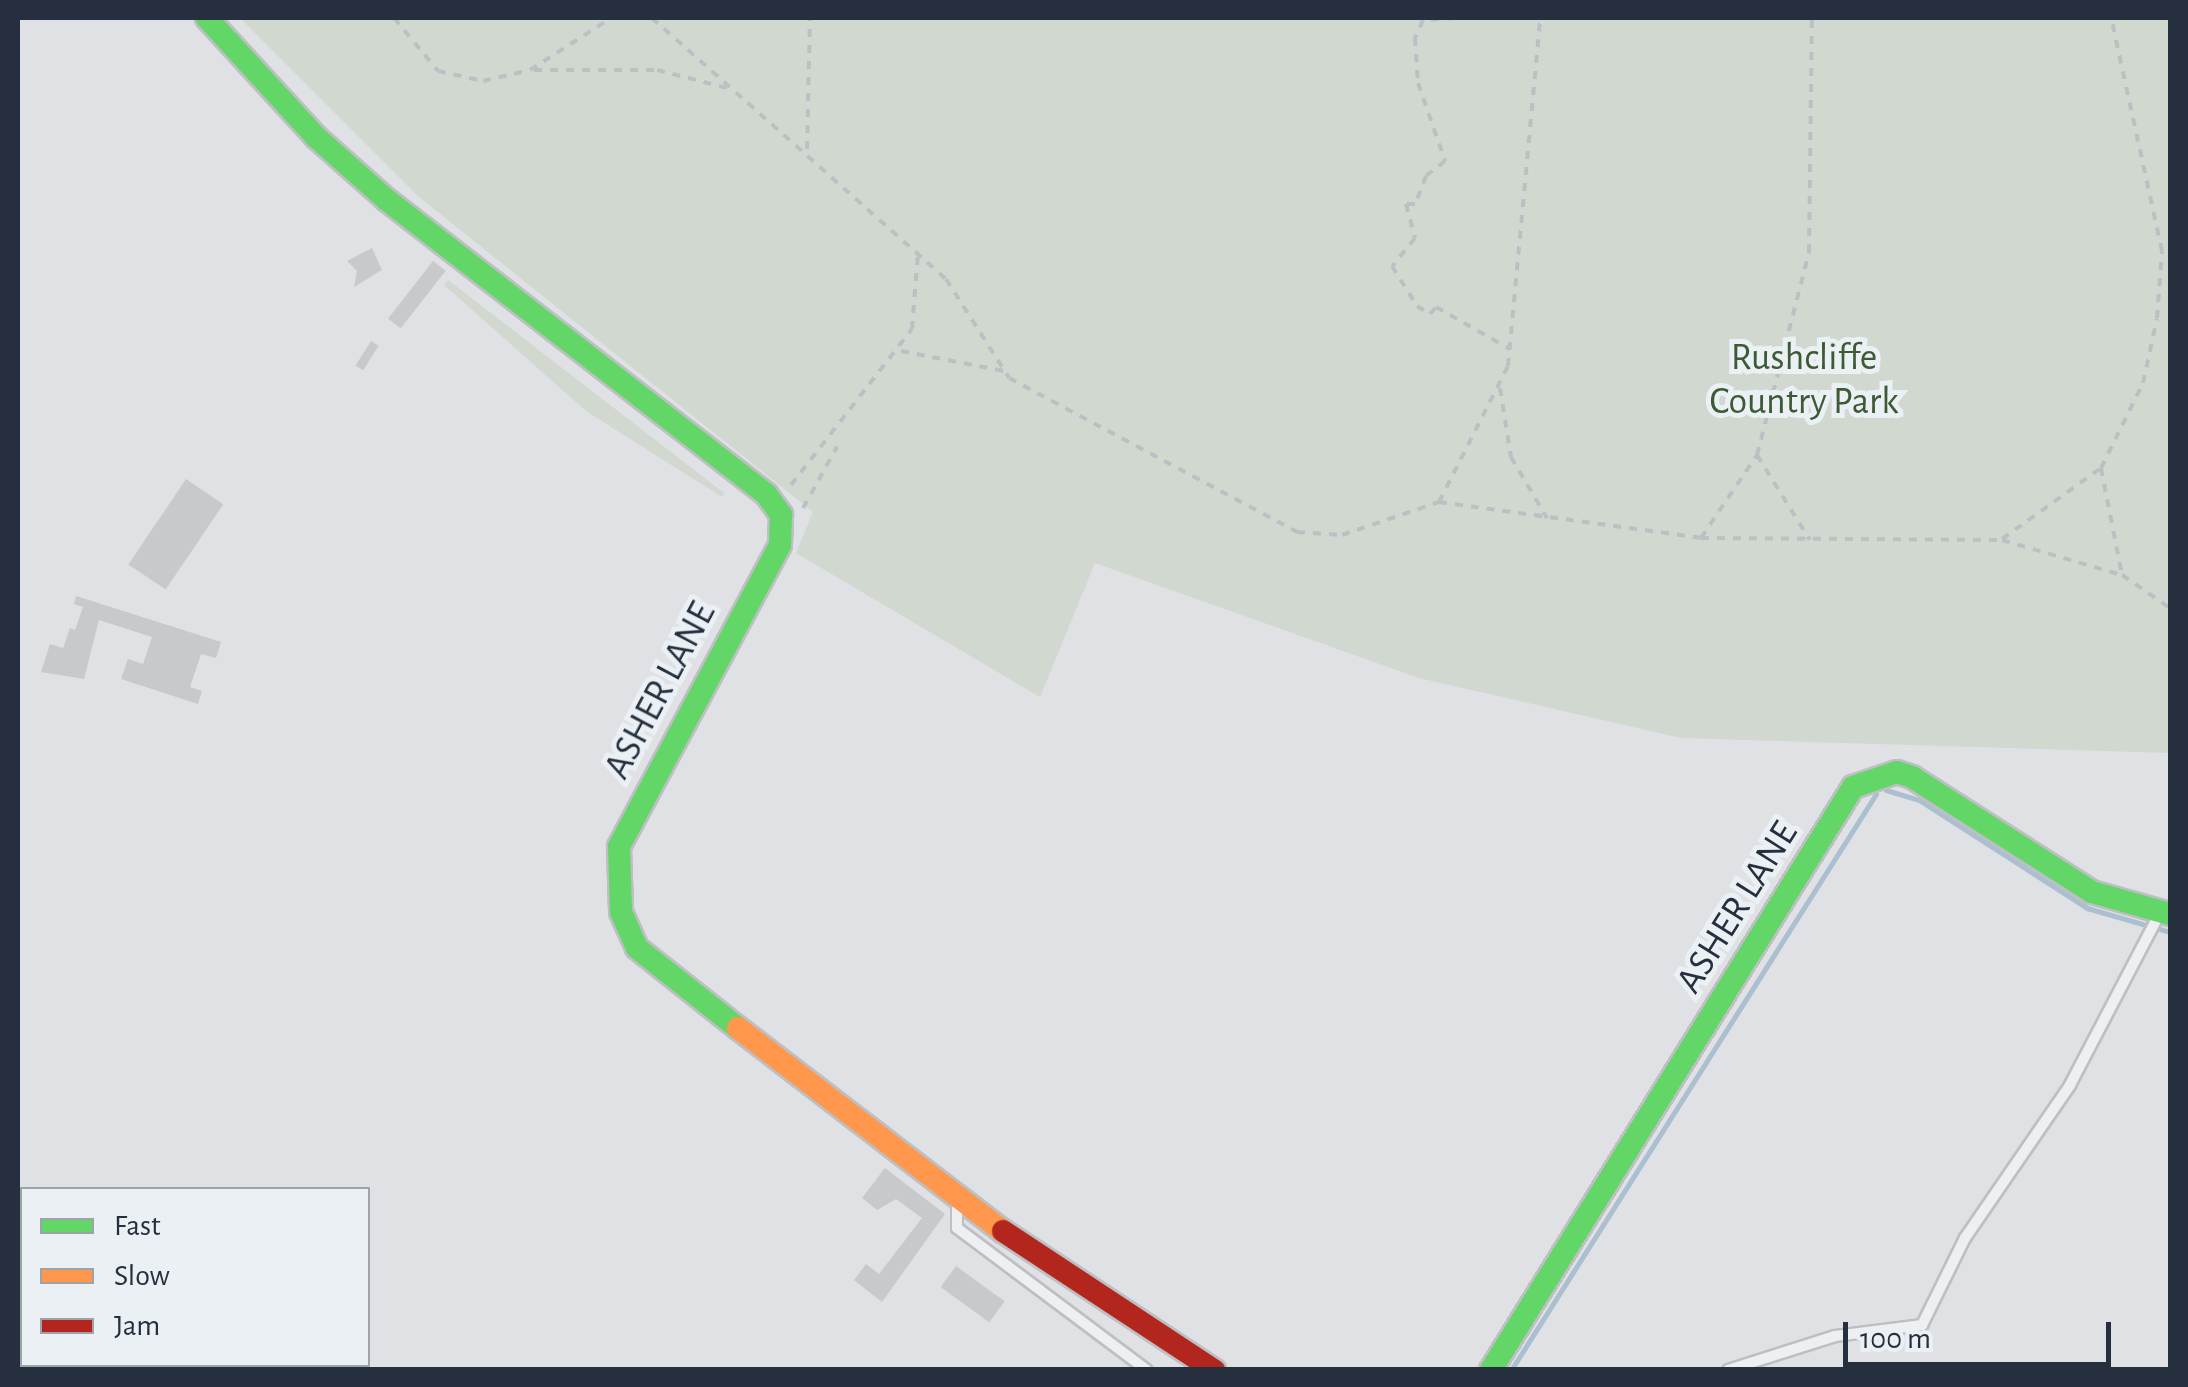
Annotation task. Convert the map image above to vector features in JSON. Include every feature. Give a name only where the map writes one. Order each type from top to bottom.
[{"type":"street","points":[[207,18],[316,137],[387,200],[776,506],[783,530]]},
{"type":"street","name":"ASHER LANE","points":[[783,530],[619,846],[621,912],[637,948],[670,981],[960,1203],[1214,1370]]},
{"type":"street","name":"ASHER LANE","points":[[1490,1370],[1853,787],[1897,772],[1912,777],[2060,875],[2165,914]]},
{"type":"lane","points":[[1728,1370],[1834,1336],[1922,1325],[1965,1238],[2079,1070],[2165,914]]},
{"type":"lane","points":[[960,1203],[952,1220],[958,1228],[1147,1370]]},
{"type":"path","points":[[394,18],[438,71],[482,81],[530,70],[657,70],[732,89]]},
{"type":"path","points":[[530,70],[611,18]]},
{"type":"path","points":[[652,18],[806,148],[918,252],[963,300],[1004,371],[1029,392],[1297,532],[1342,535],[1439,502],[1701,538],[1812,543],[2002,540],[2122,575],[2170,608]]},
{"type":"path","points":[[806,148],[810,18]]},
{"type":"path","points":[[1455,18],[1422,20],[1415,38],[1418,83],[1446,161],[1426,176],[1415,204],[1406,204],[1415,238],[1392,266],[1417,306],[1430,314],[1436,307],[1510,349]]},
{"type":"path","points":[[1439,502],[1500,388],[1510,349],[1516,320],[1540,18]]},
{"type":"path","points":[[1701,538],[1757,455],[1809,252],[1812,18]]},
{"type":"path","points":[[2002,540],[2101,468],[2142,383],[2164,284],[2111,18]]},
{"type":"path","points":[[776,506],[900,351],[912,329],[918,252]]},
{"type":"path","points":[[900,351],[1004,371]]},
{"type":"path","points":[[1500,388],[1511,456],[1547,518]]},
{"type":"path","points":[[783,530],[837,447]]},
{"type":"path","points":[[1757,455],[1812,543]]},
{"type":"path","points":[[2101,468],[2122,575]]},
{"type":"green space","name":"Rushcliffe Country Park","points":[[240,18],[2170,18],[2170,753],[1681,738],[1419,678],[1095,563],[1040,697],[796,553],[813,512],[419,197]]},
{"type":"green space","points":[[448,280],[724,493],[722,497],[586,411],[444,285]]},
{"type":"building","points":[[372,248],[382,270],[354,287],[357,271],[347,261]]},
{"type":"building","points":[[433,261],[446,271],[401,328],[388,319]]},
{"type":"building","points":[[371,341],[379,346],[363,370],[356,366]]},
{"type":"building","points":[[186,479],[223,504],[166,590],[128,564]]},
{"type":"building","points":[[76,596],[221,642],[216,658],[201,654],[190,687],[202,691],[198,704],[121,679],[128,659],[143,664],[152,637],[99,620],[84,679],[41,672],[50,644],[63,648],[70,628],[75,630],[83,607],[74,604]]},
{"type":"building","points":[[885,1168],[945,1214],[882,1302],[854,1280],[866,1264],[879,1274],[922,1218],[896,1199],[877,1210],[862,1198]]},
{"type":"building","points":[[956,1266],[1005,1301],[989,1322],[941,1287]]},
{"type":"waterway","points":[[1886,790],[1919,800],[2087,908],[2170,932]]},
{"type":"waterway","points":[[1511,1370],[1876,794]]},
{"type":"traffic: fast","points":[[207,18],[316,137],[387,200],[766,494],[781,515],[780,545],[619,847],[621,912],[637,948],[738,1028]]},
{"type":"traffic: fast","points":[[1491,1370],[1853,787],[1897,772],[1912,777],[2092,892],[2170,914]]},
{"type":"traffic: slow","points":[[738,1028],[1003,1231]]},
{"type":"traffic: jam","points":[[1003,1231],[1214,1370]]}]
